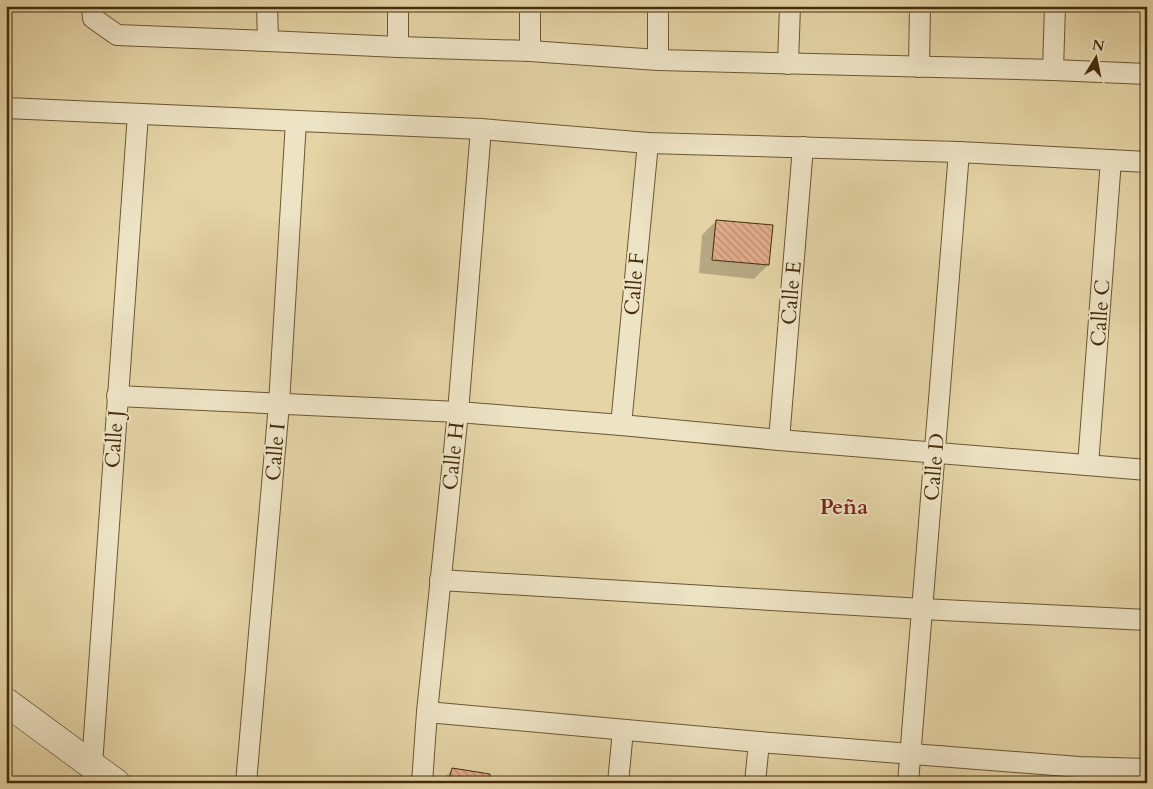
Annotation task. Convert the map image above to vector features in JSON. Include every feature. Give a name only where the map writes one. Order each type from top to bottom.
[{"type":"street","points":[[92,6],[93,18],[118,35],[530,51],[658,60],[1147,74]]},
{"type":"street","points":[[267,6],[268,41]]},
{"type":"street","points":[[398,6],[398,47]]},
{"type":"street","points":[[530,6],[530,51]]},
{"type":"street","points":[[658,6],[658,60]]},
{"type":"street","points":[[788,64],[790,6]]},
{"type":"street","points":[[919,67],[920,6]]},
{"type":"street","points":[[1052,70],[1055,6]]},
{"type":"street","points":[[6,108],[481,129],[648,142],[959,152],[1147,162]]},
{"type":"street","name":"Calle J","points":[[92,765],[138,114]]},
{"type":"street","name":"Calle I","points":[[246,783],[279,404],[296,121]]},
{"type":"street","name":"Calle H","points":[[422,783],[427,712],[458,412],[481,129]]},
{"type":"street","name":"Calle F","points":[[621,425],[648,142]]},
{"type":"street","name":"Calle E","points":[[779,440],[803,147]]},
{"type":"street","name":"Calle D","points":[[908,783],[959,152]]},
{"type":"street","name":"Calle C","points":[[1088,465],[1111,160]]},
{"type":"street","points":[[118,396],[458,412],[1147,470]]},
{"type":"street","points":[[440,580],[922,609],[1147,620]]},
{"type":"street","points":[[6,702],[116,783]]},
{"type":"street","points":[[427,712],[911,754],[1078,775],[1147,769]]},
{"type":"street","points":[[618,783],[623,730]]},
{"type":"street","points":[[754,783],[759,742]]},
{"type":"building","points":[[716,220],[773,225],[769,265],[712,260]]},
{"type":"building","points":[[452,768],[490,774],[489,783],[448,783]]},
{"type":"district","name":"Peña","points":[[844,506]]}]
